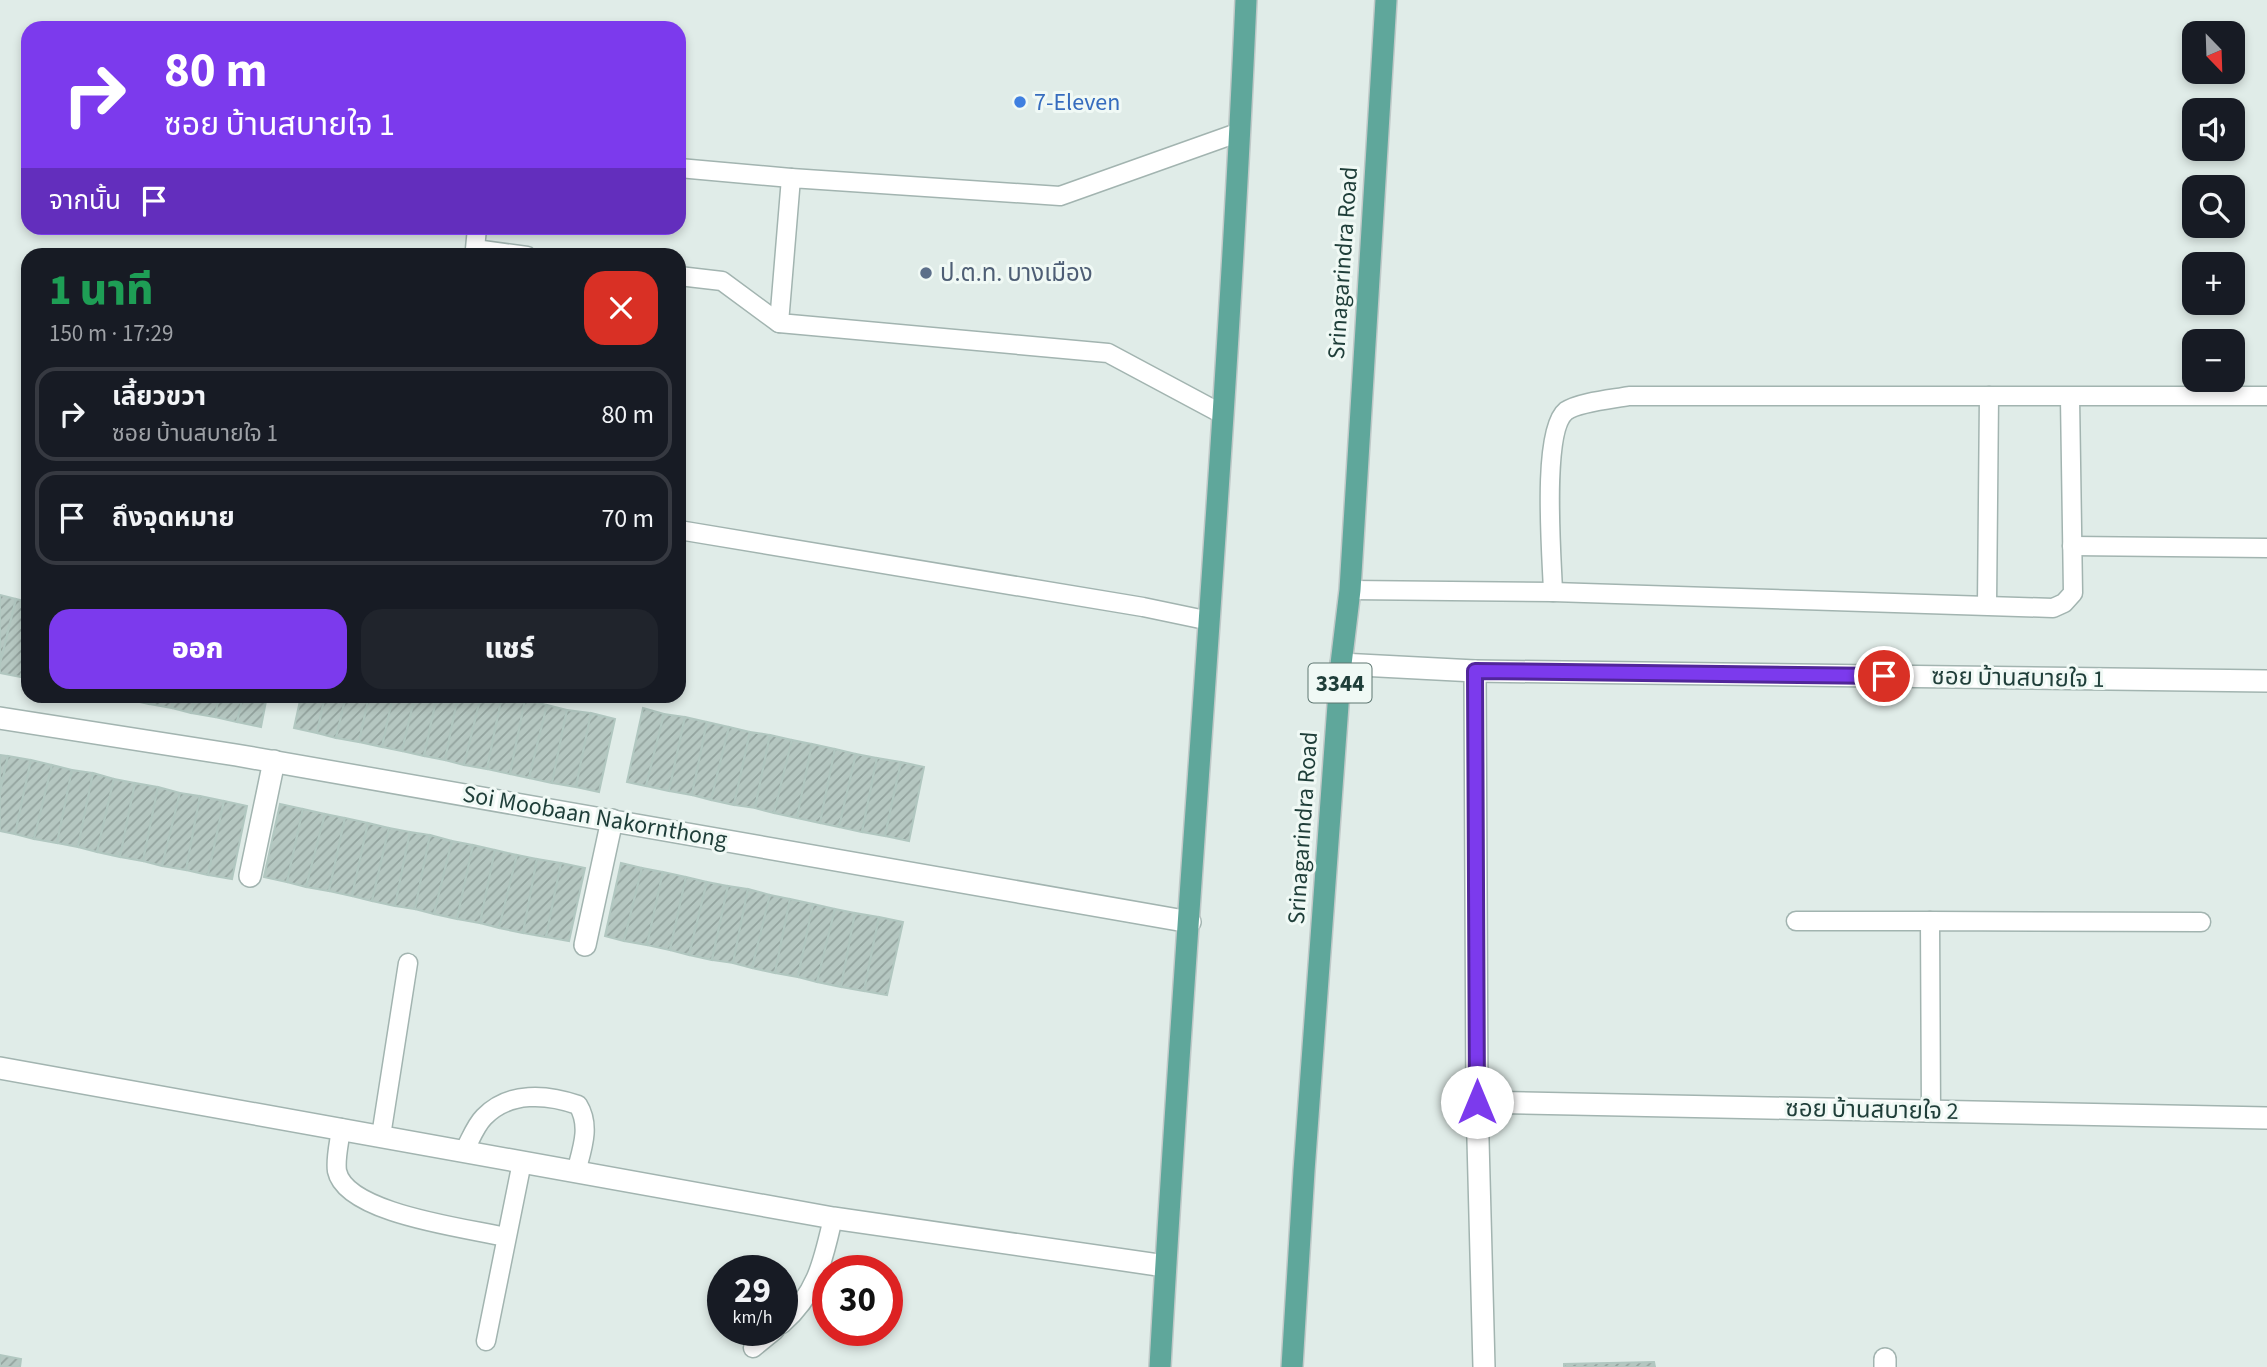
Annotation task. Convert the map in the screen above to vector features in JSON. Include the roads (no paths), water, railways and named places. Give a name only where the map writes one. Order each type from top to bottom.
[{"type":"main road","points":[[1160,1367],[1210,621],[1246,0]]},
{"type":"main road","name":"Srinagarindra Road","points":[[1292,1367],[1341,664],[1350,590],[1386,0]]},
{"type":"street","name":"ซอย บ้านสบายใจ 1","points":[[1341,664],[1475,671],[2267,681]]},
{"type":"street","points":[[1475,671],[1477,1102],[1484,1367]]},
{"type":"street","name":"Soi Moobaan Nakornthong","points":[[0,718],[274,761],[1190,922]]},
{"type":"street","points":[[250,876],[274,761]]},
{"type":"street","points":[[585,944],[612,820]]},
{"type":"street","points":[[0,1068],[833,1218],[1165,1266]]},
{"type":"street","name":"ซอย บ้านสบายใจ 2","points":[[1477,1102],[2267,1118]]},
{"type":"lane","points":[[686,169],[1060,196],[1240,132]]},
{"type":"lane","points":[[779,323],[791,178]]},
{"type":"lane","points":[[686,277],[722,281],[779,323],[1108,353],[1222,414]]},
{"type":"lane","points":[[1553,592],[1550,467],[1555,432],[1564,412],[1576,407],[1629,396],[2267,396]]},
{"type":"lane","points":[[1987,605],[1989,397]]},
{"type":"lane","points":[[1350,590],[1553,592],[2053,608],[2064,603],[2073,593],[2070,398]]},
{"type":"lane","points":[[686,531],[1143,607],[1210,621]]},
{"type":"lane","points":[[2073,546],[2267,548]]},
{"type":"lane","points":[[1796,921],[2201,922]]},
{"type":"lane","points":[[1930,921],[1931,1111]]},
{"type":"lane","points":[[381,1136],[408,964]]},
{"type":"lane","points":[[464,1151],[483,1118],[497,1107],[531,1095],[559,1098],[578,1105],[585,1116],[585,1135],[576,1172]]},
{"type":"lane","points":[[341,1128],[337,1169],[343,1185],[359,1198],[384,1210],[505,1237]]},
{"type":"lane","points":[[486,1341],[522,1163]]},
{"type":"lane","points":[[798,1306],[819,1274],[833,1218]]},
{"type":"place","name":"7-Eleven","points":[[1020,102]]},
{"type":"place","name":"ป.ต.ท. บางเมือง","points":[[926,273]]}]
